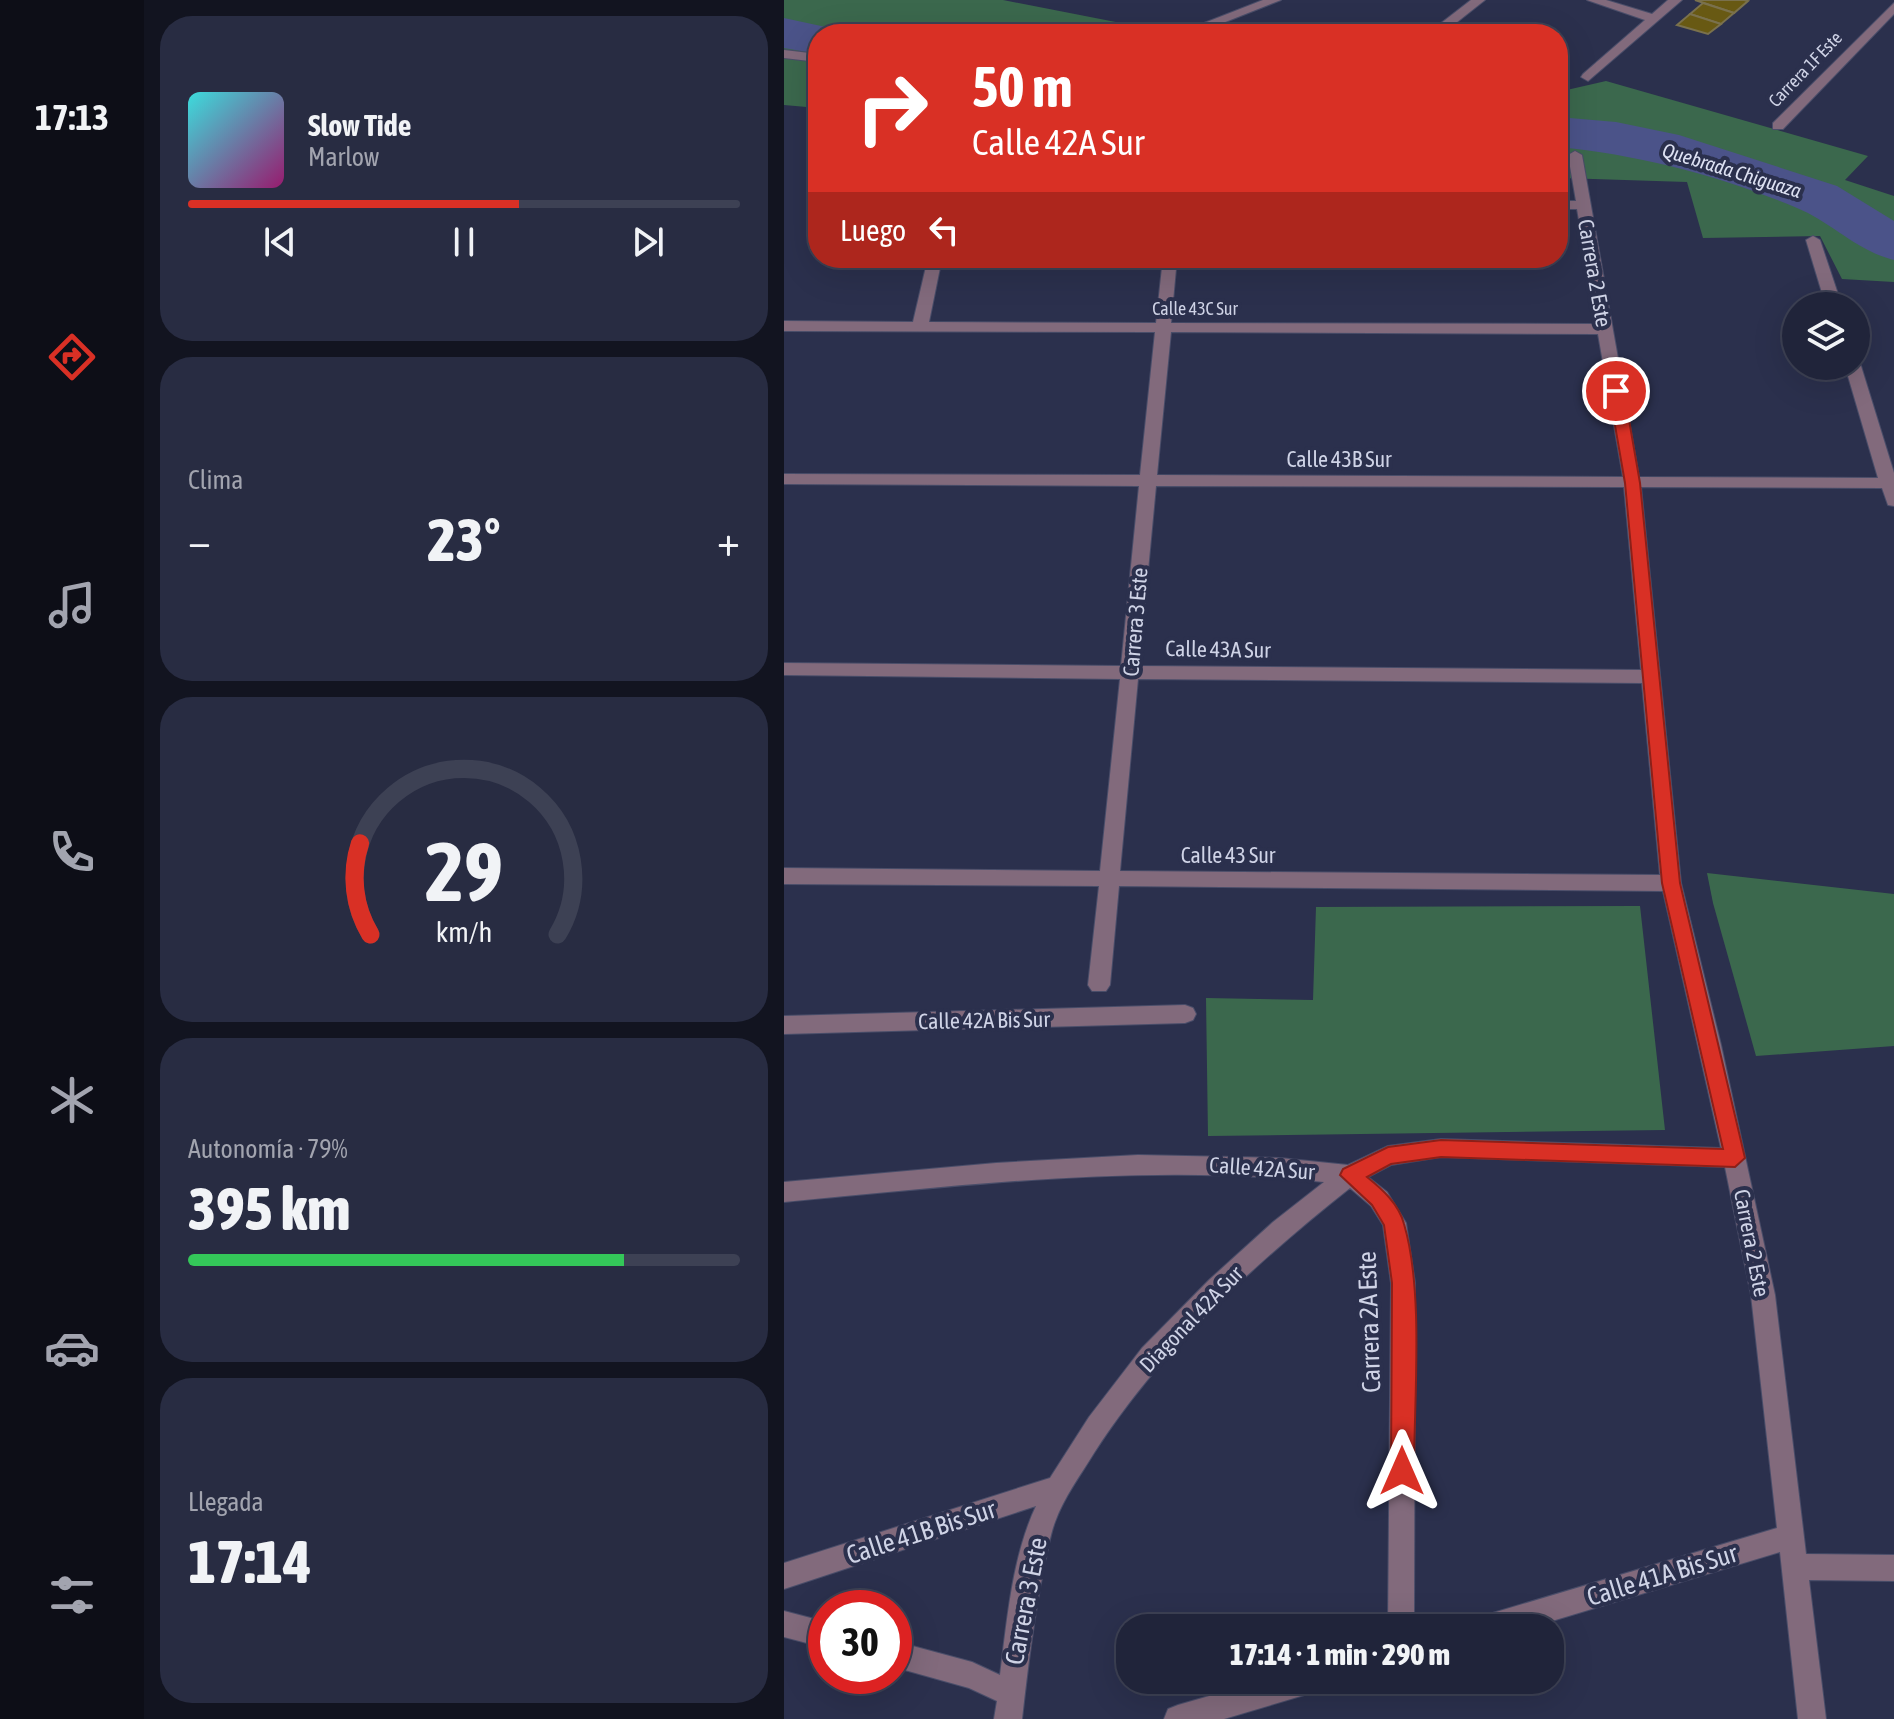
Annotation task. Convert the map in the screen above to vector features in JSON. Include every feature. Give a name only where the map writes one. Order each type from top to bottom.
[{"type":"street","points":[[1210,24],[1275,0]]},
{"type":"street","points":[[1447,24],[1479,0]]},
{"type":"street","points":[[1593,0],[1654,19]]},
{"type":"street","points":[[1588,77],[1676,0]]},
{"type":"street","name":"Carrera 1F Este","points":[[1778,126],[1894,7]]},
{"type":"street","points":[[784,54],[808,57]]},
{"type":"street","name":"Carrera 2 Este","points":[[1575,155],[1632,483],[1671,883],[1735,1158],[1763,1295],[1812,1719]]},
{"type":"street","points":[[1568,205],[1583,205]]},
{"type":"street","points":[[1813,240],[1830,292]]},
{"type":"street","points":[[920,327],[933,268]]},
{"type":"street","name":"Carrera 3 Este","points":[[1099,985],[1169,268]]},
{"type":"street","name":"Calle 43C Sur","points":[[784,326],[1605,329]]},
{"type":"street","points":[[1858,380],[1893,489]]},
{"type":"street","name":"Calle 43B Sur","points":[[784,479],[1632,483],[1893,489]]},
{"type":"street","name":"Calle 43A Sur","points":[[784,669],[1652,677]]},
{"type":"street","name":"Calle 43 Sur","points":[[784,876],[1671,883]]},
{"type":"street","name":"Calle 42A Bis Sur","points":[[784,1025],[1185,1014]]},
{"type":"street","points":[[1350,1175],[1388,1156],[1441,1148],[1735,1158]]},
{"type":"street","name":"Calle 42A Sur","points":[[784,1192],[977,1175],[1188,1163],[1276,1165],[1350,1175]]},
{"type":"street","name":"Diagonal 42A Sur","points":[[1058,1487],[1098,1425],[1151,1356],[1228,1278],[1350,1175]]},
{"type":"street","name":"Carrera 2A Este","points":[[1350,1175],[1379,1199],[1394,1223],[1403,1283],[1401,1614]]},
{"type":"street","name":"Carrera 3 Este","points":[[1009,1706],[1041,1523],[1058,1487]]},
{"type":"street","name":"Calle 41B Bis Sur","points":[[784,1576],[1058,1487]]},
{"type":"street","name":"Calle 41A Bis Sur","points":[[1532,1614],[1791,1536]]},
{"type":"street","points":[[1794,1567],[1894,1568]]},
{"type":"street","points":[[784,1624],[808,1630]]},
{"type":"street","points":[[912,1659],[972,1675],[1009,1706]]},
{"type":"street","points":[[1178,1719],[1263,1694]]},
{"type":"green space","points":[[784,0],[1003,0],[1126,24],[808,24],[808,107],[784,105]]},
{"type":"green space","points":[[1606,81],[1868,156],[1845,180],[1894,196],[1894,282],[1842,279],[1820,236],[1703,238],[1687,182],[1568,178],[1568,90]]},
{"type":"green space","points":[[1707,873],[1894,894],[1894,1046],[1756,1056]]},
{"type":"green space","points":[[1640,906],[1665,1130],[1208,1136],[1206,998],[1313,1000],[1316,907]]},
{"type":"building","points":[[1695,0],[1744,0],[1748,1],[1734,13]]},
{"type":"building","points":[[1703,3],[1734,13],[1721,24],[1690,14]]},
{"type":"building","points":[[1690,14],[1721,24],[1708,34],[1677,25]]},
{"type":"waterway","name":"Quebrada Chiguaza","points":[[784,33],[808,37]]},
{"type":"waterway","name":"Quebrada Chiguaza","points":[[1568,133],[1616,137],[1661,146],[1818,197],[1894,244]]},
{"type":"route","points":[[1402,1471],[1403,1283],[1394,1223],[1379,1199],[1350,1175],[1388,1156],[1441,1148],[1735,1158],[1671,883],[1632,483],[1616,391]]}]
